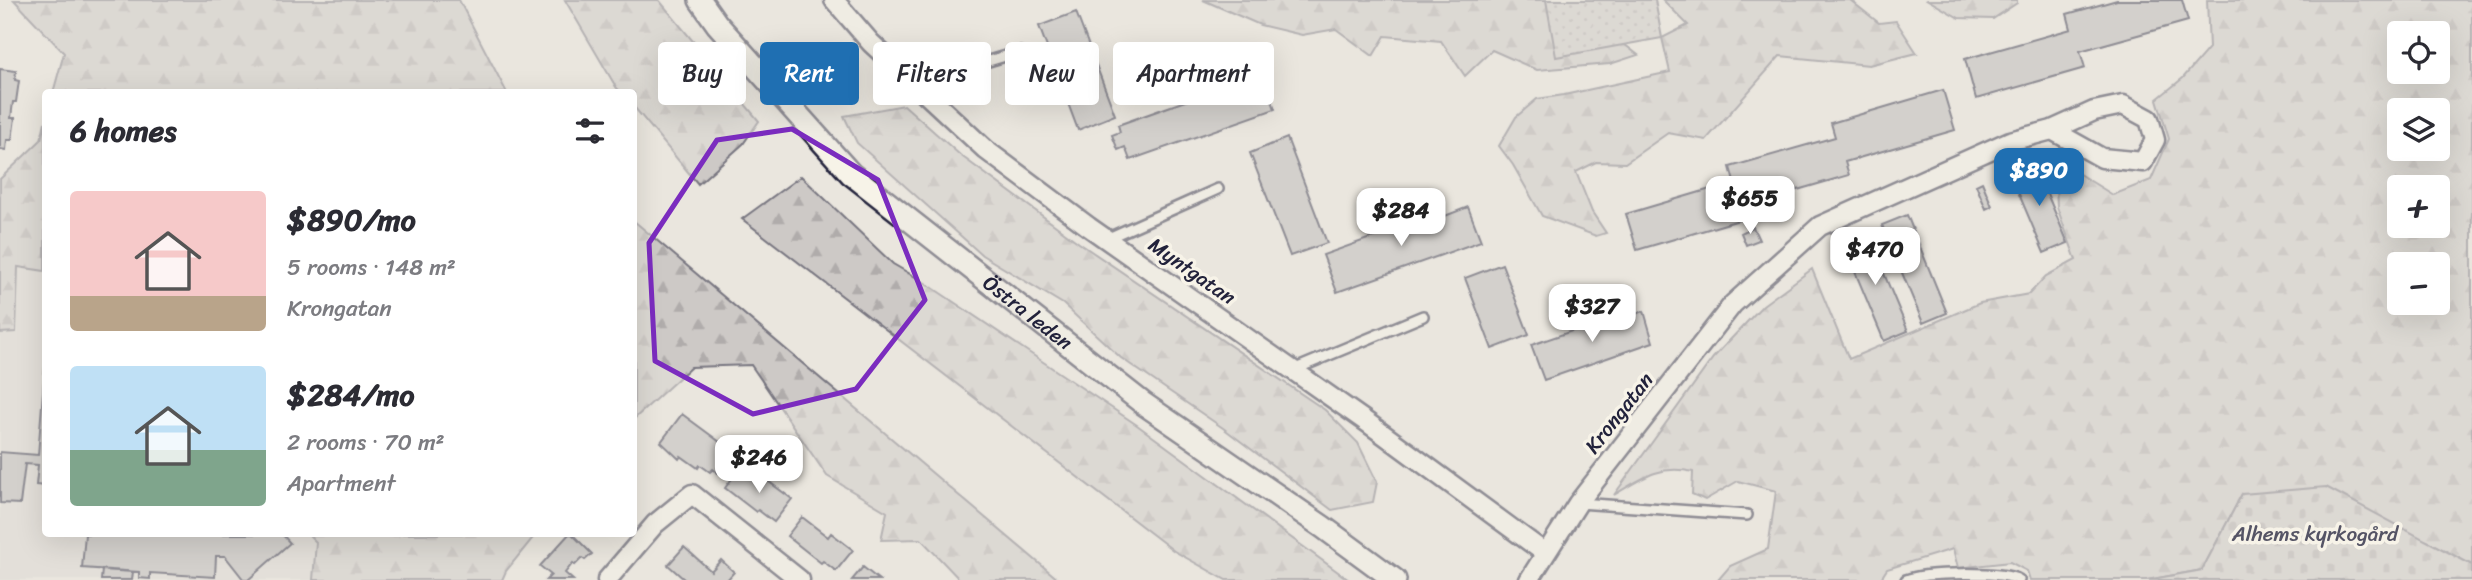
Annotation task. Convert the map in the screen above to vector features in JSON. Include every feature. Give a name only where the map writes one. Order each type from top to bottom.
[{"type":"street","name":"Östra leden","points":[[700,0],[718,24],[851,174],[1144,404],[1395,580]]},
{"type":"street","name":"Myntgatan","points":[[834,0],[873,45]]},
{"type":"street","name":"Myntgatan","points":[[938,105],[986,150],[1106,239],[1293,370],[1545,553]]},
{"type":"street","name":"Krongatan","points":[[1528,580],[1577,503],[1732,304],[1820,226],[2011,141],[2052,131],[2094,111],[2123,105],[2150,119],[2155,141],[2143,162],[2102,158],[2052,131]]},
{"type":"street","points":[[607,580],[655,524],[692,494],[800,580]]},
{"type":"lane","points":[[1106,239],[1218,189]]},
{"type":"lane","points":[[1293,370],[1423,316]]},
{"type":"lane","points":[[1577,503],[1747,515]]},
{"type":"lane","points":[[1906,580],[1924,575],[2003,574],[2019,580]]},
{"type":"highlighted area","points":[[792,129],[878,180],[925,300],[856,389],[753,414],[655,361],[649,243],[717,140]]},
{"type":"shaded area","points":[[18,267],[42,271],[42,537],[311,537],[316,542],[313,580],[0,580],[0,333],[16,332]]},
{"type":"green space","points":[[14,0],[459,0],[505,89],[54,89],[64,53]]},
{"type":"green space","points":[[565,0],[659,0],[694,42],[658,42],[658,105],[746,105],[759,121],[743,144],[698,184],[637,111],[637,89],[618,89]]},
{"type":"green space","points":[[1203,0],[1547,0],[1611,34],[1638,55],[1610,64],[1537,70],[1492,50],[1465,76],[1441,41],[1385,36],[1373,56],[1336,29],[1302,35],[1260,25]]},
{"type":"green space","points":[[1546,0],[1655,0],[1662,38],[1556,57]]},
{"type":"green space","points":[[1663,0],[1850,0],[1879,23],[1896,21],[1917,53],[1869,65],[1780,56],[1706,140],[1668,133],[1625,163],[1596,162],[1576,172],[1592,212],[1606,233],[1596,236],[1542,216],[1499,146],[1516,117],[1537,99],[1670,72],[1662,38],[1688,25]]},
{"type":"green space","points":[[1928,0],[2017,0],[2017,3],[1993,19],[1959,18]]},
{"type":"green space","points":[[2207,0],[2472,0],[2472,565],[2427,541],[2242,494],[2202,570],[2147,580],[2030,580],[2027,571],[2010,562],[1958,568],[1953,549],[1887,569],[1880,580],[1718,580],[1730,566],[1768,549],[1776,491],[1738,481],[1705,500],[1692,494],[1693,472],[1671,470],[1652,474],[1614,495],[1713,358],[1763,305],[1812,269],[1849,359],[1980,303],[2029,294],[2046,276],[2076,260],[2057,207],[2056,183],[2071,169],[2113,195],[2151,180],[2169,139],[2157,99],[2183,78],[2209,48]]},
{"type":"green space","points":[[904,105],[960,155],[1079,243],[1325,410],[1358,443],[1377,482],[1373,502],[1332,510],[1223,428],[1121,358],[1063,304],[982,255],[857,143],[844,116]]},
{"type":"green space","points":[[42,136],[42,271],[18,267],[16,332],[0,333],[0,179],[41,140]]},
{"type":"green space","points":[[801,176],[893,264],[1137,425],[1349,580],[1226,580],[1174,551],[742,219]]},
{"type":"green space","points":[[637,224],[1059,580],[960,580],[921,539],[881,540],[887,512],[827,476],[751,365],[691,367],[637,416]]},
{"type":"green space","name":"Alhems kyrkogård","points":[[2326,487],[2472,565],[2472,580],[2147,580],[2202,570],[2242,494]]},
{"type":"green space","points":[[311,537],[534,537],[506,571],[502,580],[313,580],[316,542]]},
{"type":"building","points":[[2117,0],[2182,0],[2188,21],[2080,51],[2085,68],[1976,99],[1965,59],[2071,29],[2067,14]]},
{"type":"building","points":[[1076,12],[1087,42],[1045,42],[1039,26]]},
{"type":"building","points":[[0,69],[16,71],[15,80],[19,81],[11,118],[15,118],[12,140],[7,140],[6,150],[0,149]]},
{"type":"building","points":[[1099,73],[1115,115],[1078,130],[1069,105],[1099,105]]},
{"type":"building","points":[[1943,90],[1955,130],[1845,162],[1849,175],[1742,206],[1746,218],[1637,250],[1626,214],[1734,182],[1730,167],[1835,137],[1831,123]]},
{"type":"building","points":[[1174,105],[1274,105],[1275,109],[1130,160],[1125,147],[1118,150],[1112,135],[1120,132],[1118,125]]},
{"type":"building","points":[[1287,138],[1327,243],[1290,256],[1250,153]]},
{"type":"building","points":[[2034,163],[2068,243],[2044,253],[2010,173]]},
{"type":"building","points":[[1982,182],[1992,206],[1986,209],[1976,185]]},
{"type":"building","points":[[1468,207],[1481,241],[1337,292],[1323,255],[1443,212],[1445,216]]},
{"type":"building","points":[[1907,215],[1947,313],[1923,323],[1882,225]]},
{"type":"building","points":[[1753,227],[1759,240],[1746,245],[1741,233]]},
{"type":"building","points":[[1867,233],[1908,331],[1884,341],[1843,243]]},
{"type":"building","points":[[1502,264],[1529,335],[1492,349],[1465,278]]},
{"type":"building","points":[[1644,311],[1653,342],[1544,380],[1531,345],[1621,314],[1622,318]]},
{"type":"building","points":[[42,404],[42,486],[36,485],[38,465],[25,464],[20,504],[0,503],[0,452],[38,455]]},
{"type":"building","points":[[682,414],[728,448],[722,456],[728,461],[718,473],[713,469],[710,472],[700,465],[698,468],[681,456],[679,459],[661,442]]},
{"type":"building","points":[[740,468],[757,481],[761,476],[792,499],[774,522],[725,488]]},
{"type":"building","points":[[802,517],[828,537],[831,533],[853,550],[836,571],[823,561],[821,563],[787,536]]},
{"type":"building","points":[[85,537],[285,537],[290,543],[248,580],[244,580],[225,556],[216,556],[215,577],[150,573],[150,579],[139,578],[139,572],[82,568]]},
{"type":"building","points":[[566,537],[575,537],[592,554],[575,565],[573,563],[565,573],[573,580],[546,580],[551,575],[540,566]]},
{"type":"building","points":[[684,547],[711,571],[721,560],[734,572],[727,580],[685,580],[668,565]]},
{"type":"building","points":[[863,567],[879,580],[852,580]]},
{"type":"building","points":[[102,570],[133,572],[132,580],[101,580]]}]
